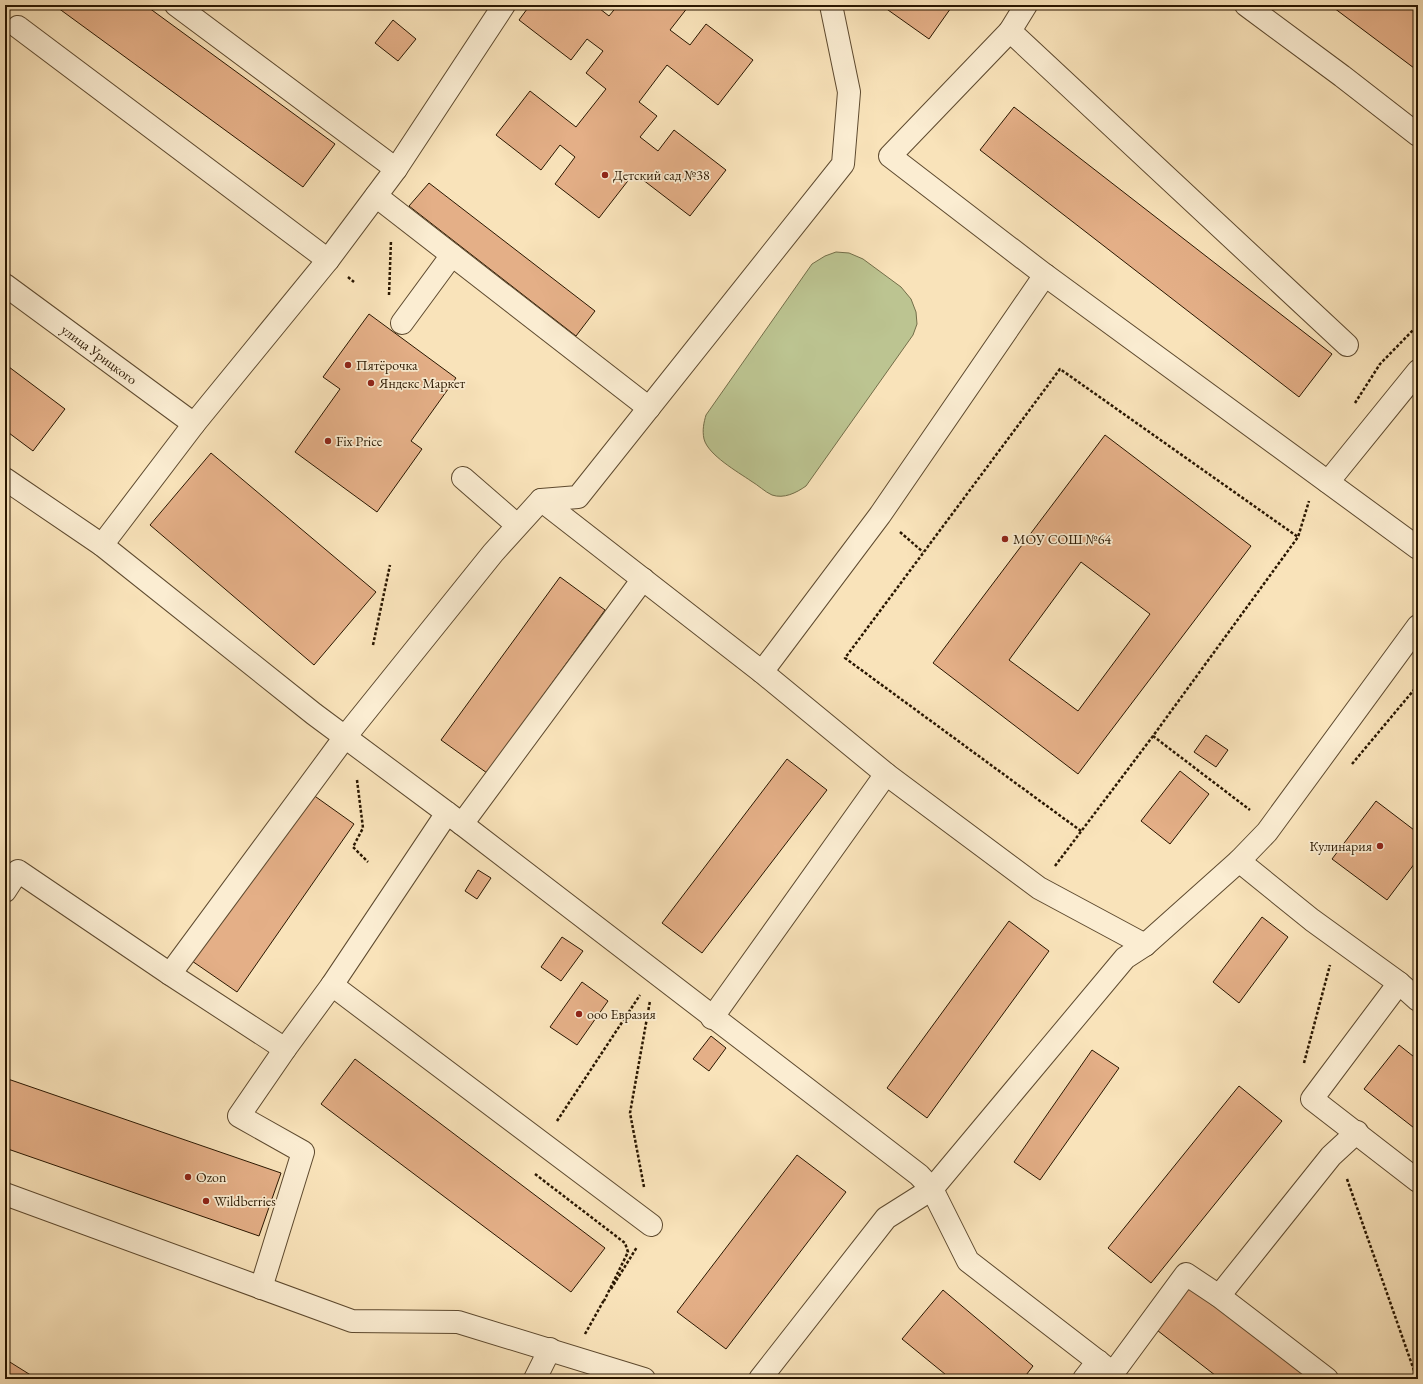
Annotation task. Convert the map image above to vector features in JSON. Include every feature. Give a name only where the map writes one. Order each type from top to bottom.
[{"type":"street","points":[[176,5],[396,169]]},
{"type":"street","points":[[102,545],[194,424],[328,260],[384,202],[396,169],[504,5]]},
{"type":"street","points":[[170,974],[493,553],[541,500],[578,497],[843,164],[849,92],[831,5]]},
{"type":"street","points":[[1026,5],[1010,31],[890,156],[1045,276],[1418,548]]},
{"type":"street","points":[[1246,5],[1342,76],[1418,135]]},
{"type":"street","points":[[18,27],[328,260]]},
{"type":"street","points":[[1010,31],[1347,345]]},
{"type":"street","points":[[384,202],[649,408]]},
{"type":"street","points":[[402,323],[452,255]]},
{"type":"street","points":[[762,672],[880,515],[1045,276]]},
{"type":"street","name":"улица Урицкого","points":[[5,285],[194,424]]},
{"type":"street","points":[[1322,478],[1418,371]]},
{"type":"street","points":[[463,478],[517,525]]},
{"type":"street","points":[[5,479],[102,545],[349,741],[454,819],[919,1175],[932,1188],[968,1261],[1113,1373],[1186,1274],[1220,1296],[1327,1379]]},
{"type":"street","points":[[541,500],[762,672],[886,774],[1039,888],[1145,945]]},
{"type":"street","points":[[261,1288],[303,1152],[239,1116],[285,1049],[454,819],[643,579]]},
{"type":"street","points":[[760,1379],[886,1218],[932,1188],[1125,958],[1145,945],[1239,861],[1268,832],[1418,626]]},
{"type":"street","points":[[712,1018],[886,774]]},
{"type":"street","points":[[1239,861],[1312,920],[1399,983],[1418,1000]]},
{"type":"street","points":[[5,891],[18,871],[170,974],[285,1049]]},
{"type":"street","points":[[1399,983],[1312,1099],[1418,1180]]},
{"type":"street","points":[[332,986],[651,1225]]},
{"type":"street","points":[[1220,1296],[1331,1156],[1357,1132]]},
{"type":"street","points":[[5,1194],[352,1321],[458,1322],[644,1379]]},
{"type":"street","points":[[536,1379],[550,1349]]},
{"type":"street","points":[[1084,1379],[1098,1361]]},
{"type":"path","points":[[384,202],[389,303]]},
{"type":"path","points":[[1355,404],[1380,364],[1418,325]]},
{"type":"path","points":[[1081,831],[845,658],[923,552],[1060,368],[1298,537]]},
{"type":"path","points":[[1039,888],[1153,736],[1298,537],[1322,478]]},
{"type":"path","points":[[373,645],[390,565]]},
{"type":"path","points":[[1153,736],[1271,826],[1268,832]]},
{"type":"path","points":[[349,741],[363,828],[353,847],[368,862]]},
{"type":"path","points":[[1303,1069],[1330,964]]},
{"type":"path","points":[[556,1122],[654,973]]},
{"type":"path","points":[[573,1357],[604,1301],[651,1225],[630,1113],[654,973]]},
{"type":"path","points":[[1331,1156],[1345,1175],[1417,1379]]},
{"type":"path","points":[[531,1170],[625,1243],[628,1252],[604,1301]]},
{"type":"green space","points":[[836,252],[849,253],[863,259],[901,287],[911,299],[916,312],[917,324],[913,335],[806,486],[790,495],[772,495],[731,468],[711,451],[703,436],[705,418],[812,264],[825,256]]},
{"type":"building","points":[[54,5],[145,5],[335,144],[303,187]]},
{"type":"building","points":[[530,5],[595,5],[609,16],[618,5],[685,5],[688,7],[670,30],[690,45],[706,24],[753,60],[718,105],[667,65],[639,102],[657,116],[640,137],[658,151],[674,130],[726,170],[690,216],[634,173],[599,218],[555,184],[575,157],[560,145],[541,170],[496,135],[530,91],[576,127],[606,89],[586,73],[603,51],[587,39],[571,60],[519,20]]},
{"type":"building","points":[[881,5],[953,5],[929,39]]},
{"type":"building","points":[[1330,5],[1416,5],[1418,7],[1418,71]]},
{"type":"building","points":[[393,20],[416,39],[398,61],[375,43]]},
{"type":"building","points":[[1014,107],[1332,354],[1299,397],[980,150]]},
{"type":"building","points":[[429,183],[595,311],[576,336],[409,206]]},
{"type":"building","points":[[369,314],[456,378],[411,441],[422,449],[377,512],[295,452],[340,389],[323,377]]},
{"type":"building","points":[[5,364],[65,409],[33,451],[5,430]]},
{"type":"building","points":[[1105,435],[1251,546],[1078,774],[933,663]],"holes":[[[1081,562],[1150,614],[1078,711],[1009,660]]]},
{"type":"building","points":[[211,453],[376,592],[314,665],[150,525]]},
{"type":"building","points":[[560,577],[605,610],[487,773],[441,740]]},
{"type":"building","points":[[1206,735],[1228,750],[1216,767],[1194,752]]},
{"type":"building","points":[[787,759],[827,790],[702,953],[662,923]]},
{"type":"building","points":[[1180,771],[1209,794],[1170,844],[1141,821]]},
{"type":"building","points":[[309,792],[354,824],[237,992],[192,961]]},
{"type":"building","name":"Кулинария","points":[[1376,801],[1418,833],[1418,859],[1387,900],[1332,859]]},
{"type":"building","points":[[478,870],[491,878],[477,899],[465,891]]},
{"type":"building","points":[[1262,917],[1288,937],[1239,1003],[1213,982]]},
{"type":"building","points":[[1009,921],[1049,951],[927,1118],[887,1088]]},
{"type":"building","points":[[562,937],[583,951],[561,981],[541,967]]},
{"type":"building","name":"ооо Евразия","points":[[582,982],[608,1001],[577,1045],[550,1027]]},
{"type":"building","points":[[711,1036],[726,1048],[709,1071],[693,1059]]},
{"type":"building","points":[[1399,1045],[1418,1060],[1418,1131],[1364,1089]]},
{"type":"building","points":[[1092,1050],[1119,1068],[1040,1180],[1014,1162]]},
{"type":"building","points":[[355,1059],[605,1248],[571,1292],[321,1104]]},
{"type":"building","points":[[5,1078],[281,1173],[259,1236],[5,1148]]},
{"type":"building","points":[[1239,1086],[1282,1121],[1151,1283],[1108,1248]]},
{"type":"building","points":[[797,1155],[846,1192],[726,1349],[677,1312]]},
{"type":"building","points":[[1186,1283],[1312,1379],[1220,1379],[1153,1327]]},
{"type":"building","points":[[943,1290],[1033,1366],[1023,1379],[951,1379],[902,1339]]},
{"type":"building","points":[[5,1359],[37,1379],[5,1379]]},
{"type":"place","name":"Детский сад №38","points":[[605,175]]},
{"type":"place","name":"Пятёрочка","points":[[348,365]]},
{"type":"place","name":"Яндекс Маркет","points":[[371,383]]},
{"type":"place","name":"Fix Price","points":[[328,441]]},
{"type":"place","name":"МОУ СОШ №64","points":[[1005,539]]},
{"type":"place","name":"Кулинария","points":[[1380,846]]},
{"type":"place","name":"ооо Евразия","points":[[579,1014]]},
{"type":"place","name":"Ozon","points":[[188,1177]]},
{"type":"place","name":"Wildberries","points":[[206,1201]]}]
